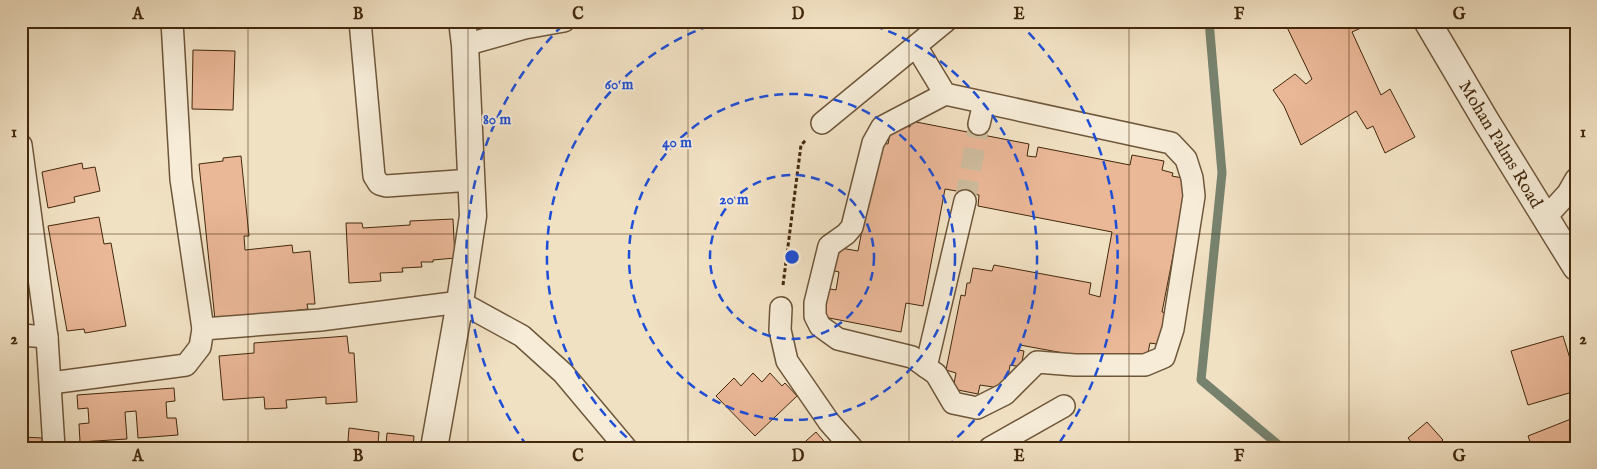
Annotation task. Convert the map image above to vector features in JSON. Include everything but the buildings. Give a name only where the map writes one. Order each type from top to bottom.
[{"type":"street","points":[[51,382],[186,365],[200,347],[203,330],[181,179],[172,21]]},
{"type":"street","points":[[360,21],[374,176],[379,184],[386,186],[472,180]]},
{"type":"street","points":[[434,448],[460,302],[472,216],[472,180],[464,33],[525,28],[564,21]]},
{"type":"street","points":[[822,123],[946,21]]},
{"type":"street","name":"Mohan Palms Road","points":[[1427,21],[1576,267]]},
{"type":"street","points":[[916,46],[945,94]]},
{"type":"street","points":[[945,94],[1171,143],[1186,159],[1192,178],[1194,196],[1173,329],[1164,357],[1145,365],[1075,365],[1038,362],[1005,394],[977,408],[953,403],[936,374],[912,358],[838,338],[820,326],[815,316],[815,303],[830,246],[852,227],[873,143],[882,127],[945,94]]},
{"type":"street","points":[[979,124],[984,103]]},
{"type":"street","points":[[22,154],[48,337],[54,448]]},
{"type":"street","points":[[1546,217],[1568,193],[1576,179]]},
{"type":"street","points":[[926,367],[965,201]]},
{"type":"street","points":[[203,330],[320,320],[460,302],[522,336],[563,373],[626,448]]},
{"type":"street","points":[[781,308],[780,330],[787,361],[830,422],[852,448]]},
{"type":"street","points":[[21,335],[48,337]]},
{"type":"street","points":[[990,448],[1064,406]]},
{"type":"path","points":[[781,308],[801,145],[822,123]]},
{"type":"waterway","points":[[1209,21],[1222,173],[1201,380],[1282,448]]},
{"type":"tunnel","points":[[965,201],[979,124]]}]
